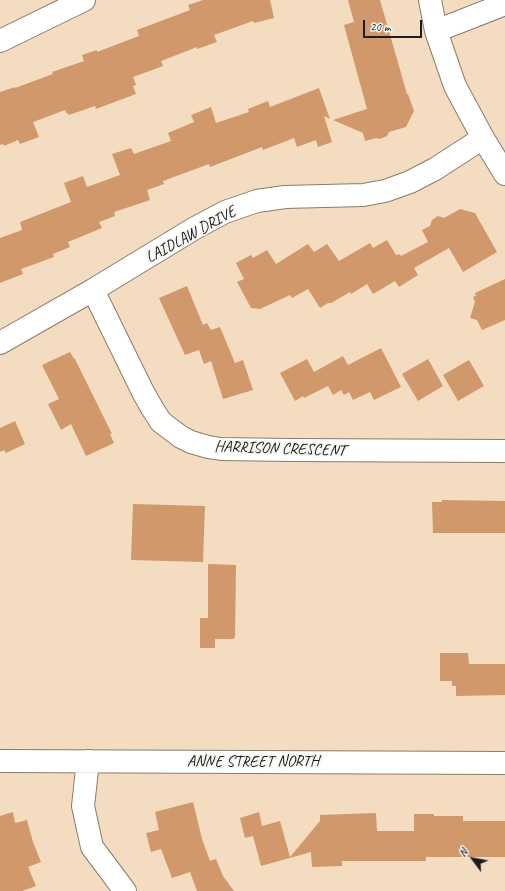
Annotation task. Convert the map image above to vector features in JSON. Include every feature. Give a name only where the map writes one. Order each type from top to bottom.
[{"type":"street","points":[[0,41],[84,0]]},
{"type":"street","points":[[430,0],[436,31],[455,86],[483,138],[505,174]]},
{"type":"street","points":[[436,31],[505,4]]},
{"type":"street","name":"LAIDLAW DRIVE","points":[[0,343],[93,290],[195,228],[225,212],[257,201],[285,197],[364,194],[385,191],[410,182],[483,138]]},
{"type":"street","name":"HARRISON CRESCENT","points":[[93,290],[143,392],[161,422],[181,437],[191,442],[221,449],[505,451]]},
{"type":"street","name":"ANNE STREET NORTH","points":[[0,761],[505,763]]},
{"type":"street","points":[[88,761],[83,806],[92,847],[125,891]]},
{"type":"building","points":[[203,0],[270,0],[274,18],[254,23],[253,21],[214,35],[217,42],[197,49],[197,47],[161,61],[163,66],[133,77],[136,85],[133,86],[136,94],[96,109],[95,106],[69,115],[65,110],[33,122],[39,137],[20,144],[18,140],[4,146],[3,144],[0,145],[0,92],[53,74],[52,72],[84,61],[82,55],[97,50],[97,52],[139,36],[137,30],[190,10],[188,5]]},
{"type":"building","points":[[348,0],[380,0],[407,94],[414,111],[406,127],[389,132],[387,136],[380,139],[376,138],[365,141],[363,133],[333,120],[367,109],[344,25],[354,22]]},
{"type":"building","points":[[319,88],[330,119],[324,116],[332,142],[318,147],[316,140],[297,147],[294,138],[263,150],[262,147],[210,167],[209,164],[163,181],[164,184],[147,190],[150,200],[114,212],[115,216],[99,222],[102,228],[68,242],[70,247],[53,254],[54,257],[21,269],[23,274],[0,283],[0,238],[22,230],[20,222],[71,202],[64,183],[83,176],[87,187],[120,175],[112,154],[131,148],[134,154],[171,141],[168,133],[194,122],[191,115],[211,107],[216,123],[249,112],[248,109],[268,101],[270,107]]},
{"type":"building","points":[[460,209],[475,213],[497,252],[463,272],[449,248],[414,268],[418,275],[399,287],[395,281],[373,294],[367,284],[351,294],[350,292],[320,308],[308,289],[292,298],[290,295],[260,309],[251,308],[237,282],[244,279],[236,263],[251,255],[253,258],[267,250],[276,264],[308,244],[314,252],[327,244],[339,261],[370,243],[373,248],[387,240],[396,255],[400,254],[401,256],[428,242],[422,230],[430,226],[432,220],[438,216],[444,218]]},
{"type":"building","points":[[505,279],[505,320],[482,330],[477,320],[470,318],[475,302],[473,297],[476,296],[475,293]]},
{"type":"building","points":[[187,286],[203,325],[207,323],[211,330],[220,327],[235,363],[243,360],[253,390],[223,399],[211,361],[204,364],[199,350],[185,355],[159,298]]},
{"type":"building","points":[[381,348],[401,387],[374,400],[370,392],[353,400],[349,392],[344,395],[341,390],[333,395],[328,386],[304,398],[303,396],[295,401],[280,373],[307,359],[314,372],[343,356],[348,365]]},
{"type":"building","points":[[70,352],[75,359],[112,434],[110,434],[114,443],[86,456],[71,424],[61,430],[48,404],[59,399],[42,365]]},
{"type":"building","points":[[428,359],[443,386],[418,401],[402,374]]},
{"type":"building","points":[[469,360],[484,386],[458,401],[443,375]]},
{"type":"building","points":[[15,421],[25,444],[6,453],[4,450],[0,452],[0,428]]},
{"type":"building","points":[[442,500],[505,501],[505,533],[433,533],[432,502],[442,502]]},
{"type":"building","points":[[133,504],[205,506],[203,562],[131,560]]},
{"type":"building","points":[[208,564],[236,565],[235,636],[234,639],[215,639],[215,648],[200,648],[200,618],[208,618]]},
{"type":"building","points":[[440,653],[468,653],[469,664],[505,664],[505,695],[456,696],[456,686],[452,686],[452,681],[440,681]]},
{"type":"building","points":[[193,802],[202,839],[210,861],[216,859],[223,876],[234,891],[197,891],[190,872],[172,878],[161,849],[151,852],[146,833],[159,830],[155,812]]},
{"type":"building","points":[[13,812],[15,823],[27,820],[33,842],[41,862],[28,867],[36,886],[22,891],[0,891],[0,816]]},
{"type":"building","points":[[259,812],[262,826],[280,821],[290,857],[320,821],[320,815],[376,813],[377,831],[414,831],[414,814],[463,816],[463,821],[505,821],[505,857],[426,857],[426,861],[342,861],[342,866],[312,867],[311,852],[261,866],[253,836],[245,838],[240,818]]}]
